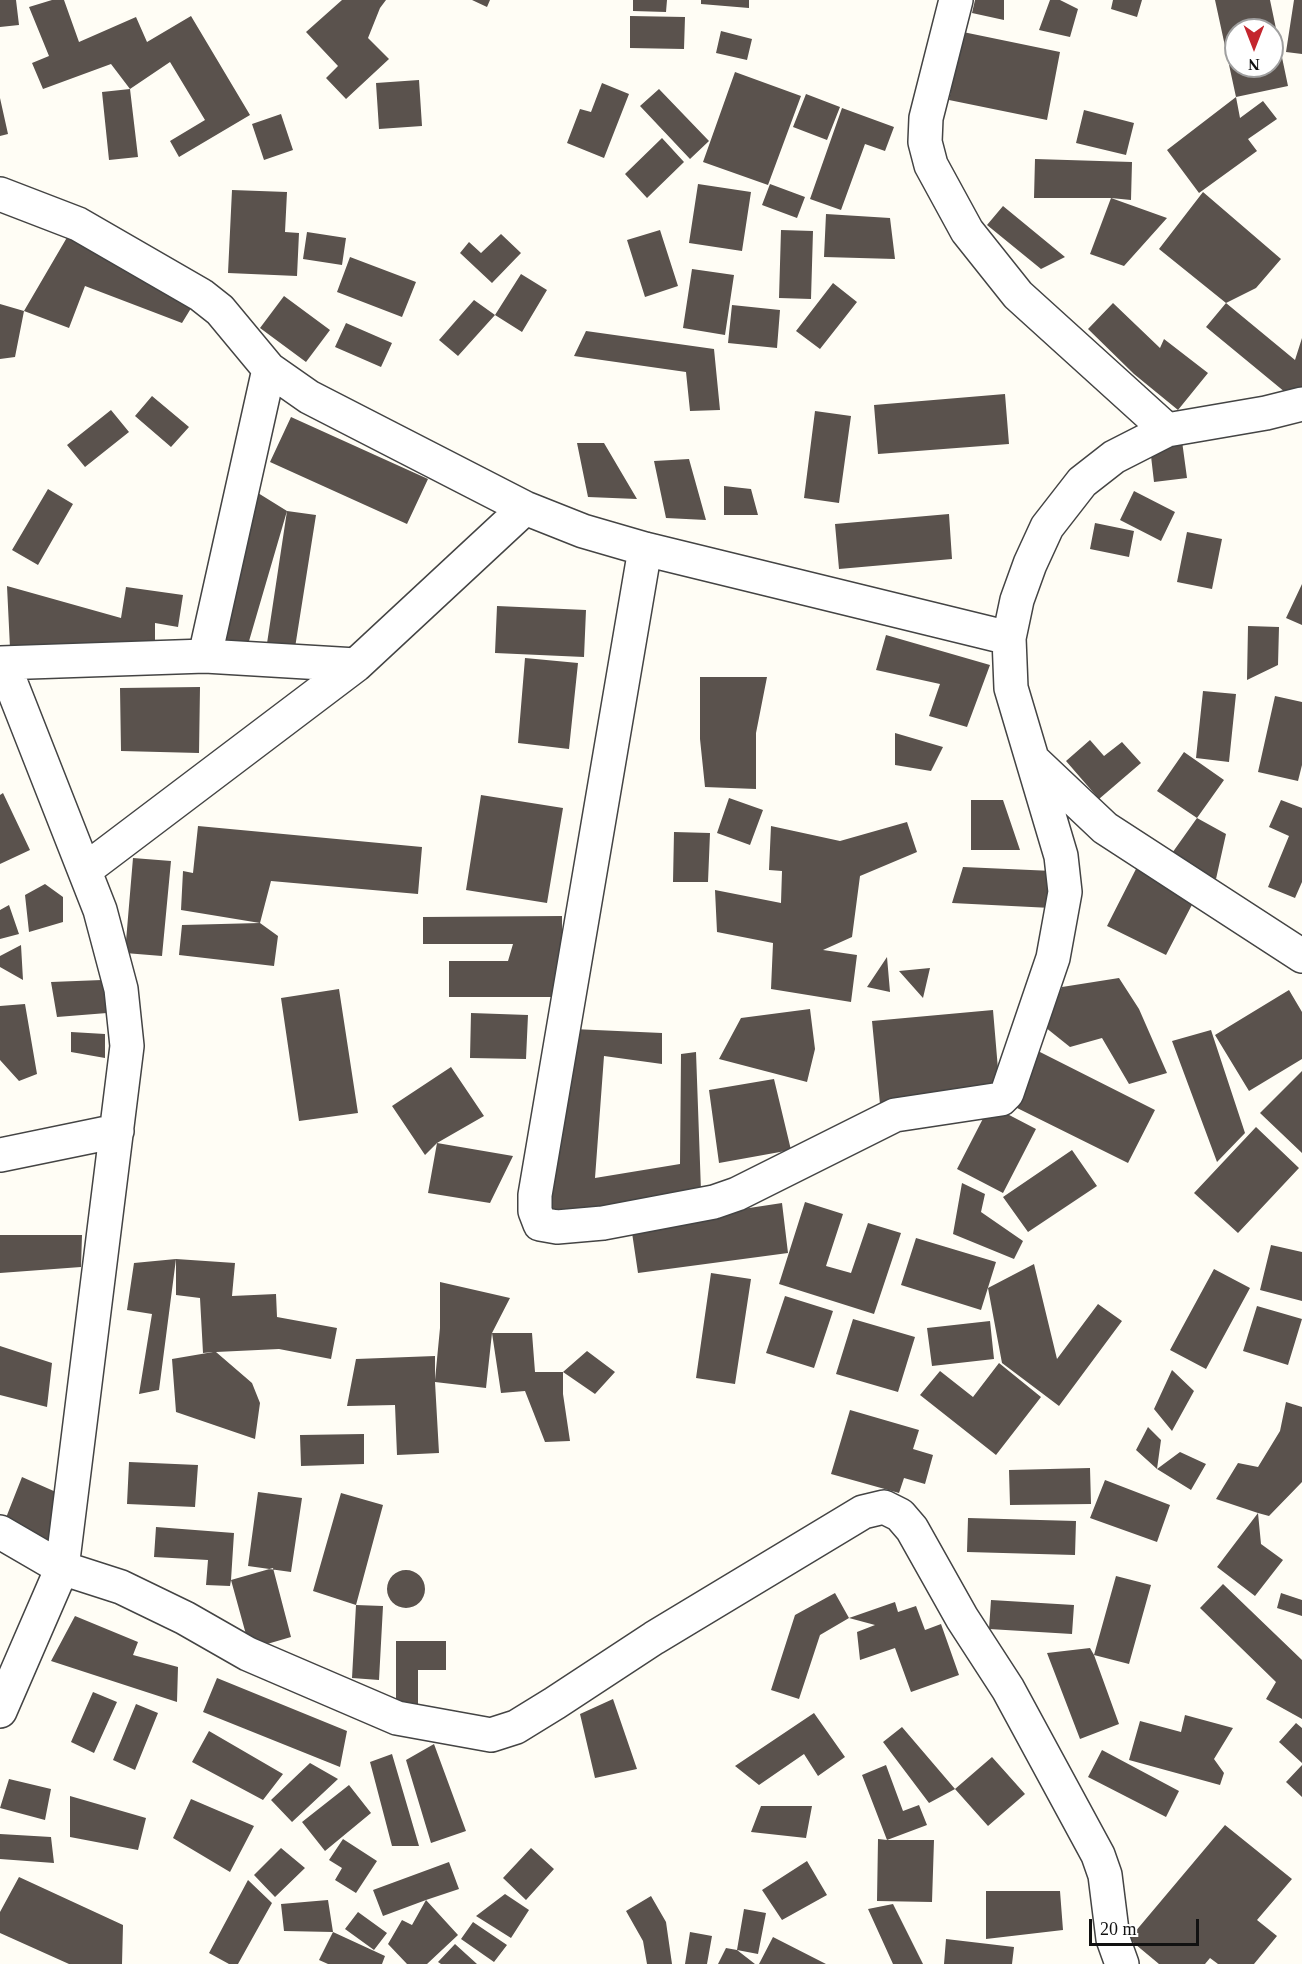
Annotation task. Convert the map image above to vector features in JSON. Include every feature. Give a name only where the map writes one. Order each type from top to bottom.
[{"type":"street","points":[[956,0],[926,118],[925,142],[931,165],[967,231],[1018,296],[1167,430]]},
{"type":"street","points":[[0,194],[78,224],[201,296],[220,310],[269,369],[309,397],[525,508],[583,531],[645,549],[1009,638]]},
{"type":"street","points":[[205,656],[269,369]]},
{"type":"street","points":[[645,549],[535,1195],[535,1210],[540,1224],[557,1227],[603,1223],[714,1202],[737,1194],[895,1115],[1001,1099],[1007,1093],[1053,958],[1065,892],[1061,856],[1011,688],[1009,638],[1017,600],[1047,527],[1082,482],[1114,458],[1167,430],[1266,413],[1302,404]]},
{"type":"street","points":[[86,870],[356,665],[525,508]]},
{"type":"street","points":[[0,1711],[62,1568],[128,1046],[121,989],[100,910],[2,663],[205,656],[356,665]]},
{"type":"street","points":[[1030,757],[1105,828],[1302,956]]},
{"type":"street","points":[[0,1155],[117,1131]]},
{"type":"street","points":[[0,1533],[62,1568],[121,1587],[185,1618],[248,1653],[397,1718],[491,1735],[516,1727],[654,1638],[863,1512],[884,1507],[900,1515],[912,1529],[963,1618],[1008,1689],[1098,1855],[1105,1875],[1113,1939],[1122,1964]]},
{"type":"building","points":[[0,0],[16,0],[19,25],[0,27]]},
{"type":"building","points":[[52,0],[64,0],[79,42],[136,17],[147,42],[191,16],[250,115],[179,157],[170,141],[205,120],[170,62],[130,89],[111,64],[43,89],[32,63],[49,56],[29,7]]},
{"type":"building","points":[[342,0],[386,0],[380,8],[368,38],[389,59],[346,99],[326,78],[338,66],[306,32]]},
{"type":"building","points":[[472,0],[490,0],[487,7]]},
{"type":"building","points":[[633,0],[667,0],[666,12],[633,11]]},
{"type":"building","points":[[701,0],[749,0],[749,8],[701,4]]},
{"type":"building","points":[[975,0],[1004,0],[1004,20],[972,13]]},
{"type":"building","points":[[1050,0],[1060,0],[1078,9],[1070,37],[1039,30]]},
{"type":"building","points":[[1113,0],[1142,0],[1137,17],[1111,9]]},
{"type":"building","points":[[1215,0],[1270,0],[1274,18],[1224,18],[1224,42]]},
{"type":"building","points":[[1294,0],[1302,0],[1302,54],[1286,52]]},
{"type":"building","points":[[630,16],[685,17],[684,49],[630,48]]},
{"type":"building","points":[[721,31],[752,39],[747,60],[716,53]]},
{"type":"building","points":[[963,32],[1060,52],[1047,120],[949,100]]},
{"type":"building","points":[[1284,67],[1288,86],[1236,97],[1232,78],[1284,78]]},
{"type":"building","points":[[735,72],[801,96],[768,185],[703,162]]},
{"type":"building","points":[[419,80],[422,126],[379,129],[376,83]]},
{"type":"building","points":[[602,83],[629,94],[604,158],[567,143],[580,109],[591,112]]},
{"type":"building","points":[[130,89],[138,157],[109,160],[102,92]]},
{"type":"building","points":[[659,89],[709,141],[690,159],[640,106]]},
{"type":"building","points":[[806,94],[840,107],[827,140],[793,127]]},
{"type":"building","points":[[1236,97],[1240,118],[1263,101],[1277,119],[1248,139],[1257,151],[1199,193],[1167,150]]},
{"type":"building","points":[[0,98],[8,134],[0,136]]},
{"type":"building","points":[[842,108],[894,127],[885,151],[865,144],[841,210],[810,199]]},
{"type":"building","points":[[1084,110],[1134,123],[1126,155],[1076,143]]},
{"type":"building","points":[[281,114],[293,150],[264,160],[252,124]]},
{"type":"building","points":[[662,138],[684,162],[647,198],[625,174]]},
{"type":"building","points":[[1035,159],[1132,162],[1131,200],[1034,198]]},
{"type":"building","points":[[698,184],[751,192],[742,251],[689,243]]},
{"type":"building","points":[[770,184],[805,197],[797,218],[762,205]]},
{"type":"building","points":[[232,190],[287,192],[285,232],[299,233],[297,276],[228,273]]},
{"type":"building","points":[[1203,192],[1281,259],[1256,288],[1226,303],[1159,249]]},
{"type":"building","points":[[1111,198],[1167,218],[1124,266],[1090,254]]},
{"type":"building","points":[[1003,206],[1065,257],[1041,269],[987,225]]},
{"type":"building","points":[[826,214],[890,218],[895,259],[824,257]]},
{"type":"building","points":[[660,230],[678,286],[645,297],[627,240]]},
{"type":"building","points":[[781,230],[813,231],[811,299],[779,298]]},
{"type":"building","points":[[307,232],[346,238],[342,265],[303,259]]},
{"type":"building","points":[[69,234],[193,305],[182,323],[85,286],[69,328],[24,311]]},
{"type":"building","points":[[501,234],[521,253],[492,283],[460,253],[469,242],[481,253]]},
{"type":"building","points":[[350,257],[416,282],[402,317],[337,292]]},
{"type":"building","points":[[692,269],[734,275],[725,335],[683,328]]},
{"type":"building","points":[[521,274],[547,290],[522,332],[495,315]]},
{"type":"building","points":[[833,283],[857,302],[820,349],[796,331]]},
{"type":"building","points":[[284,296],[330,330],[306,362],[260,328]]},
{"type":"building","points":[[474,300],[495,315],[458,356],[439,340]]},
{"type":"building","points":[[1113,303],[1160,348],[1164,339],[1208,373],[1178,410],[1134,374],[1088,329]]},
{"type":"building","points":[[1226,303],[1295,360],[1302,338],[1302,397],[1297,402],[1206,327]]},
{"type":"building","points":[[0,304],[24,311],[15,357],[0,359]]},
{"type":"building","points":[[732,305],[780,310],[777,348],[728,343]]},
{"type":"building","points":[[346,323],[392,343],[381,367],[335,347]]},
{"type":"building","points":[[586,331],[714,349],[720,410],[690,411],[686,372],[574,356]]},
{"type":"building","points":[[1005,394],[1009,444],[878,454],[874,405]]},
{"type":"building","points":[[152,396],[189,427],[171,447],[135,416]]},
{"type":"building","points":[[111,410],[129,432],[85,467],[67,445]]},
{"type":"building","points":[[815,411],[851,416],[839,503],[804,498]]},
{"type":"building","points":[[291,417],[428,479],[407,524],[270,462]]},
{"type":"building","points":[[1182,441],[1187,478],[1154,482],[1151,456]]},
{"type":"building","points":[[577,443],[604,443],[637,499],[588,497]]},
{"type":"building","points":[[689,459],[706,520],[666,518],[654,461]]},
{"type":"building","points":[[724,486],[751,489],[758,515],[724,515]]},
{"type":"building","points":[[48,489],[73,504],[38,565],[12,550]]},
{"type":"building","points":[[1134,491],[1175,512],[1161,541],[1120,520]]},
{"type":"building","points":[[258,493],[287,511],[247,648],[219,641]]},
{"type":"building","points":[[287,511],[316,515],[294,654],[266,650]]},
{"type":"building","points":[[949,514],[952,559],[839,569],[835,524]]},
{"type":"building","points":[[1095,523],[1134,531],[1129,557],[1090,549]]},
{"type":"building","points":[[1187,532],[1222,539],[1212,589],[1177,582]]},
{"type":"building","points":[[1302,584],[1302,625],[1286,618]]},
{"type":"building","points":[[7,586],[121,618],[126,587],[183,595],[178,627],[155,623],[155,651],[10,648]]},
{"type":"building","points":[[497,606],[586,610],[584,657],[495,653]]},
{"type":"building","points":[[1248,626],[1279,627],[1278,665],[1247,680]]},
{"type":"building","points":[[886,635],[990,665],[967,727],[929,716],[940,684],[876,670]]},
{"type":"building","points":[[525,658],[578,663],[569,749],[518,743]]},
{"type":"building","points":[[700,677],[767,677],[756,733],[756,789],[705,787],[700,739]]},
{"type":"building","points":[[200,687],[199,753],[121,751],[120,688]]},
{"type":"building","points":[[1203,691],[1236,694],[1229,762],[1196,758]]},
{"type":"building","points":[[1275,696],[1302,702],[1302,765],[1298,781],[1258,772]]},
{"type":"building","points":[[895,733],[943,747],[931,771],[895,765]]},
{"type":"building","points":[[1090,740],[1104,756],[1122,742],[1141,763],[1099,799],[1066,761]]},
{"type":"building","points":[[1184,752],[1224,780],[1197,818],[1157,791]]},
{"type":"building","points":[[3,793],[30,850],[0,864],[0,795]]},
{"type":"building","points":[[481,795],[563,808],[547,903],[466,890]]},
{"type":"building","points":[[729,798],[763,810],[750,845],[717,833]]},
{"type":"building","points":[[971,800],[1003,800],[1020,850],[971,850]]},
{"type":"building","points":[[1281,800],[1302,808],[1302,882],[1295,898],[1268,887],[1289,836],[1269,827]]},
{"type":"building","points":[[1197,818],[1226,834],[1216,879],[1170,856]]},
{"type":"building","points":[[907,822],[917,852],[860,876],[852,937],[823,950],[857,955],[851,1002],[771,989],[773,943],[717,932],[715,890],[781,903],[782,871],[769,870],[771,826],[840,841]]},
{"type":"building","points":[[198,826],[422,847],[418,894],[271,881],[260,923],[181,910],[183,871],[193,873]]},
{"type":"building","points":[[674,832],[710,833],[708,882],[673,882]]},
{"type":"building","points":[[133,858],[171,861],[162,956],[125,953]]},
{"type":"building","points":[[963,867],[1053,871],[1051,908],[952,903]]},
{"type":"building","points":[[1137,867],[1196,897],[1166,955],[1107,926]]},
{"type":"building","points":[[45,884],[63,897],[63,922],[29,932],[25,895]]},
{"type":"building","points":[[9,905],[19,934],[0,939],[0,910]]},
{"type":"building","points":[[562,916],[562,997],[449,997],[449,961],[508,961],[513,944],[423,944],[423,917]]},
{"type":"building","points":[[260,923],[278,936],[274,966],[179,955],[182,925]]},
{"type":"building","points":[[21,945],[23,980],[0,967],[0,956]]},
{"type":"building","points":[[887,957],[890,992],[867,987]]},
{"type":"building","points":[[930,968],[923,998],[899,971]]},
{"type":"building","points":[[1119,978],[1139,1009],[1167,1073],[1129,1084],[1102,1038],[1070,1047],[1045,1027],[1062,987]]},
{"type":"building","points":[[102,980],[107,1013],[57,1017],[51,982]]},
{"type":"building","points":[[339,989],[358,1113],[299,1121],[281,998]]},
{"type":"building","points":[[1289,990],[1302,1012],[1302,1059],[1249,1091],[1215,1035]]},
{"type":"building","points":[[25,1004],[37,1074],[19,1081],[0,1060],[0,1006]]},
{"type":"building","points":[[810,1009],[815,1049],[807,1082],[719,1059],[741,1018]]},
{"type":"building","points":[[993,1010],[1000,1093],[880,1104],[872,1021]]},
{"type":"building","points":[[471,1013],[528,1015],[526,1059],[470,1058]]},
{"type":"building","points":[[573,1029],[662,1033],[662,1064],[604,1056],[595,1178],[680,1164],[681,1054],[696,1052],[701,1191],[569,1214],[546,1215]]},
{"type":"building","points":[[1211,1030],[1245,1133],[1217,1162],[1172,1041]]},
{"type":"building","points":[[71,1032],[105,1034],[105,1058],[71,1052]]},
{"type":"building","points":[[1036,1050],[1155,1110],[1128,1163],[1009,1104]]},
{"type":"building","points":[[451,1067],[484,1116],[437,1143],[425,1155],[392,1106]]},
{"type":"building","points":[[1302,1071],[1302,1153],[1260,1113]]},
{"type":"building","points":[[774,1079],[791,1150],[719,1163],[709,1090]]},
{"type":"building","points":[[990,1105],[1036,1129],[1003,1193],[957,1169]]},
{"type":"building","points":[[1256,1127],[1299,1168],[1238,1233],[1194,1193]]},
{"type":"building","points":[[437,1143],[513,1156],[490,1203],[428,1193]]},
{"type":"building","points":[[1072,1150],[1097,1186],[1028,1232],[1003,1197]]},
{"type":"building","points":[[962,1183],[985,1194],[981,1212],[1023,1241],[1014,1259],[953,1234]]},
{"type":"building","points":[[805,1202],[843,1214],[826,1266],[851,1273],[868,1223],[901,1233],[874,1314],[779,1284]]},
{"type":"building","points":[[782,1203],[788,1253],[638,1273],[631,1226]]},
{"type":"building","points":[[0,1235],[82,1235],[81,1267],[0,1273]]},
{"type":"building","points":[[916,1238],[996,1262],[981,1310],[901,1285]]},
{"type":"building","points":[[1271,1245],[1302,1252],[1302,1301],[1260,1290]]},
{"type":"building","points":[[176,1259],[159,1390],[139,1394],[152,1314],[127,1310],[134,1263]]},
{"type":"building","points":[[176,1259],[235,1263],[232,1296],[276,1294],[277,1317],[337,1328],[331,1359],[279,1349],[216,1352],[252,1383],[260,1403],[255,1439],[176,1412],[172,1359],[213,1352],[203,1353],[200,1298],[176,1295]]},
{"type":"building","points":[[1034,1264],[1057,1359],[1098,1304],[1122,1321],[1059,1406],[1002,1363],[988,1288]]},
{"type":"building","points":[[1214,1269],[1250,1288],[1206,1369],[1170,1350]]},
{"type":"building","points":[[711,1273],[751,1279],[735,1384],[696,1378]]},
{"type":"building","points":[[440,1282],[510,1298],[492,1333],[486,1388],[435,1382],[439,1453],[397,1455],[395,1405],[347,1406],[356,1359],[435,1356],[435,1380],[440,1328]]},
{"type":"building","points":[[785,1296],[833,1311],[814,1368],[766,1353]]},
{"type":"building","points":[[1257,1306],[1302,1319],[1288,1365],[1243,1351]]},
{"type":"building","points":[[853,1319],[915,1337],[898,1392],[836,1374]]},
{"type":"building","points":[[990,1321],[994,1359],[932,1366],[927,1328]]},
{"type":"building","points":[[492,1333],[532,1333],[535,1372],[563,1372],[563,1394],[570,1441],[545,1442],[525,1391],[501,1393]]},
{"type":"building","points":[[0,1346],[52,1363],[47,1407],[0,1395]]},
{"type":"building","points":[[587,1351],[615,1372],[595,1394],[563,1372]]},
{"type":"building","points":[[999,1363],[1041,1397],[996,1455],[920,1395],[940,1371],[973,1397]]},
{"type":"building","points":[[1172,1370],[1194,1391],[1172,1431],[1154,1409]]},
{"type":"building","points":[[1286,1402],[1302,1407],[1302,1482],[1269,1516],[1216,1499],[1238,1463],[1258,1467],[1280,1431]]},
{"type":"building","points":[[850,1410],[919,1430],[913,1449],[933,1455],[925,1484],[904,1478],[899,1493],[831,1474]]},
{"type":"building","points":[[1148,1427],[1161,1440],[1157,1469],[1136,1450]]},
{"type":"building","points":[[364,1434],[364,1464],[301,1466],[300,1435]]},
{"type":"building","points":[[1180,1452],[1206,1464],[1191,1490],[1157,1469]]},
{"type":"building","points":[[129,1462],[198,1465],[195,1507],[127,1504]]},
{"type":"building","points":[[1090,1468],[1091,1504],[1010,1505],[1009,1470]]},
{"type":"building","points":[[22,1477],[65,1496],[50,1545],[0,1533]]},
{"type":"building","points":[[1105,1480],[1170,1505],[1157,1542],[1090,1518]]},
{"type":"building","points":[[258,1492],[302,1498],[291,1572],[248,1566]]},
{"type":"building","points":[[341,1493],[383,1505],[356,1605],[313,1591]]},
{"type":"building","points":[[1258,1513],[1261,1544],[1283,1560],[1255,1596],[1217,1567]]},
{"type":"building","points":[[968,1518],[1076,1521],[1075,1555],[967,1552]]},
{"type":"building","points":[[156,1527],[234,1533],[230,1586],[206,1585],[208,1560],[154,1557]]},
{"type":"building","points":[[273,1568],[291,1637],[250,1649],[231,1580]]},
{"type":"building","points":[[406,1570],[419,1576],[425,1589],[419,1602],[406,1608],[393,1602],[387,1589],[393,1576]]},
{"type":"building","points":[[1116,1576],[1151,1585],[1129,1664],[1094,1655]]},
{"type":"building","points":[[1223,1584],[1302,1660],[1302,1719],[1266,1699],[1276,1682],[1200,1608]]},
{"type":"building","points":[[835,1593],[849,1618],[820,1635],[799,1699],[771,1690],[795,1615]]},
{"type":"building","points":[[1281,1593],[1302,1600],[1302,1616],[1277,1608]]},
{"type":"building","points":[[991,1600],[1074,1605],[1072,1634],[989,1629]]},
{"type":"building","points":[[895,1602],[898,1612],[916,1606],[925,1630],[941,1624],[959,1675],[911,1692],[895,1648],[860,1660],[857,1632],[875,1625],[849,1618]]},
{"type":"building","points":[[356,1605],[383,1606],[379,1680],[352,1678]]},
{"type":"building","points":[[75,1616],[138,1642],[133,1655],[178,1667],[177,1702],[51,1661]]},
{"type":"building","points":[[396,1641],[446,1641],[446,1670],[418,1670],[418,1713],[396,1713]]},
{"type":"building","points":[[1090,1648],[1119,1724],[1080,1739],[1047,1653]]},
{"type":"building","points":[[217,1678],[347,1731],[340,1767],[203,1712]]},
{"type":"building","points":[[93,1692],[117,1702],[94,1753],[71,1742]]},
{"type":"building","points":[[613,1699],[637,1769],[595,1778],[580,1714]]},
{"type":"building","points":[[136,1704],[158,1713],[135,1770],[113,1760]]},
{"type":"building","points":[[814,1713],[845,1757],[818,1776],[804,1754],[759,1785],[735,1766]]},
{"type":"building","points":[[1185,1715],[1233,1728],[1214,1759],[1224,1773],[1220,1785],[1129,1760],[1140,1721],[1181,1732]]},
{"type":"building","points":[[1296,1723],[1302,1728],[1302,1763],[1279,1742]]},
{"type":"building","points":[[902,1727],[955,1789],[929,1803],[883,1742]]},
{"type":"building","points":[[209,1731],[283,1774],[263,1800],[192,1762]]},
{"type":"building","points":[[434,1744],[466,1831],[431,1843],[406,1760]]},
{"type":"building","points":[[1102,1750],[1179,1791],[1166,1817],[1088,1777]]},
{"type":"building","points":[[392,1754],[419,1846],[392,1846],[370,1762]]},
{"type":"building","points":[[992,1757],[1025,1794],[988,1826],[955,1789]]},
{"type":"building","points":[[310,1763],[338,1779],[292,1822],[271,1800]]},
{"type":"building","points":[[886,1765],[903,1811],[919,1805],[927,1825],[887,1840],[862,1775]]},
{"type":"building","points":[[1302,1765],[1302,1797],[1286,1782]]},
{"type":"building","points":[[9,1779],[51,1789],[45,1820],[0,1808]]},
{"type":"building","points":[[349,1785],[371,1813],[325,1851],[302,1822]]},
{"type":"building","points":[[70,1796],[146,1818],[138,1850],[70,1837]]},
{"type":"building","points":[[191,1799],[254,1826],[230,1872],[173,1838]]},
{"type":"building","points":[[761,1806],[812,1806],[806,1838],[751,1832]]},
{"type":"building","points":[[1225,1825],[1292,1879],[1257,1920],[1277,1936],[1254,1964],[1218,1964],[1210,1958],[1205,1964],[1159,1964],[1129,1939]]},
{"type":"building","points":[[0,1834],[51,1837],[54,1863],[0,1859]]},
{"type":"building","points":[[343,1839],[377,1861],[356,1893],[335,1880],[342,1868],[329,1860]]},
{"type":"building","points":[[878,1839],[934,1840],[932,1902],[877,1901]]},
{"type":"building","points":[[281,1848],[305,1868],[275,1897],[254,1875]]},
{"type":"building","points":[[531,1848],[554,1869],[526,1900],[503,1878]]},
{"type":"building","points":[[807,1861],[827,1895],[782,1920],[762,1890]]},
{"type":"building","points":[[449,1862],[459,1889],[383,1916],[373,1890]]},
{"type":"building","points":[[19,1877],[123,1925],[122,1964],[69,1964],[0,1933],[0,1912]]},
{"type":"building","points":[[248,1880],[272,1903],[238,1964],[229,1964],[209,1953]]},
{"type":"building","points":[[986,1891],[1060,1891],[1063,1930],[986,1939]]},
{"type":"building","points":[[505,1894],[529,1910],[511,1938],[476,1916]]},
{"type":"building","points":[[651,1896],[666,1922],[672,1964],[647,1964],[643,1941],[626,1911]]},
{"type":"building","points":[[328,1900],[333,1932],[284,1931],[281,1904]]},
{"type":"building","points":[[426,1900],[458,1935],[427,1964],[407,1964],[388,1944],[402,1920],[412,1925]]},
{"type":"building","points":[[893,1904],[923,1964],[893,1964],[868,1909]]},
{"type":"building","points":[[744,1909],[766,1913],[758,1954],[737,1950]]},
{"type":"building","points":[[358,1912],[387,1933],[374,1950],[345,1929]]},
{"type":"building","points":[[473,1922],[507,1945],[494,1962],[461,1939]]},
{"type":"building","points":[[333,1932],[385,1956],[382,1964],[328,1964],[319,1960]]},
{"type":"building","points":[[690,1932],[712,1936],[707,1964],[685,1964]]},
{"type":"building","points":[[773,1937],[826,1964],[759,1964]]},
{"type":"building","points":[[946,1939],[1014,1947],[1012,1964],[944,1964]]},
{"type":"building","points":[[455,1944],[477,1964],[441,1964],[438,1962]]},
{"type":"building","points":[[726,1948],[737,1950],[755,1964],[718,1964]]}]
